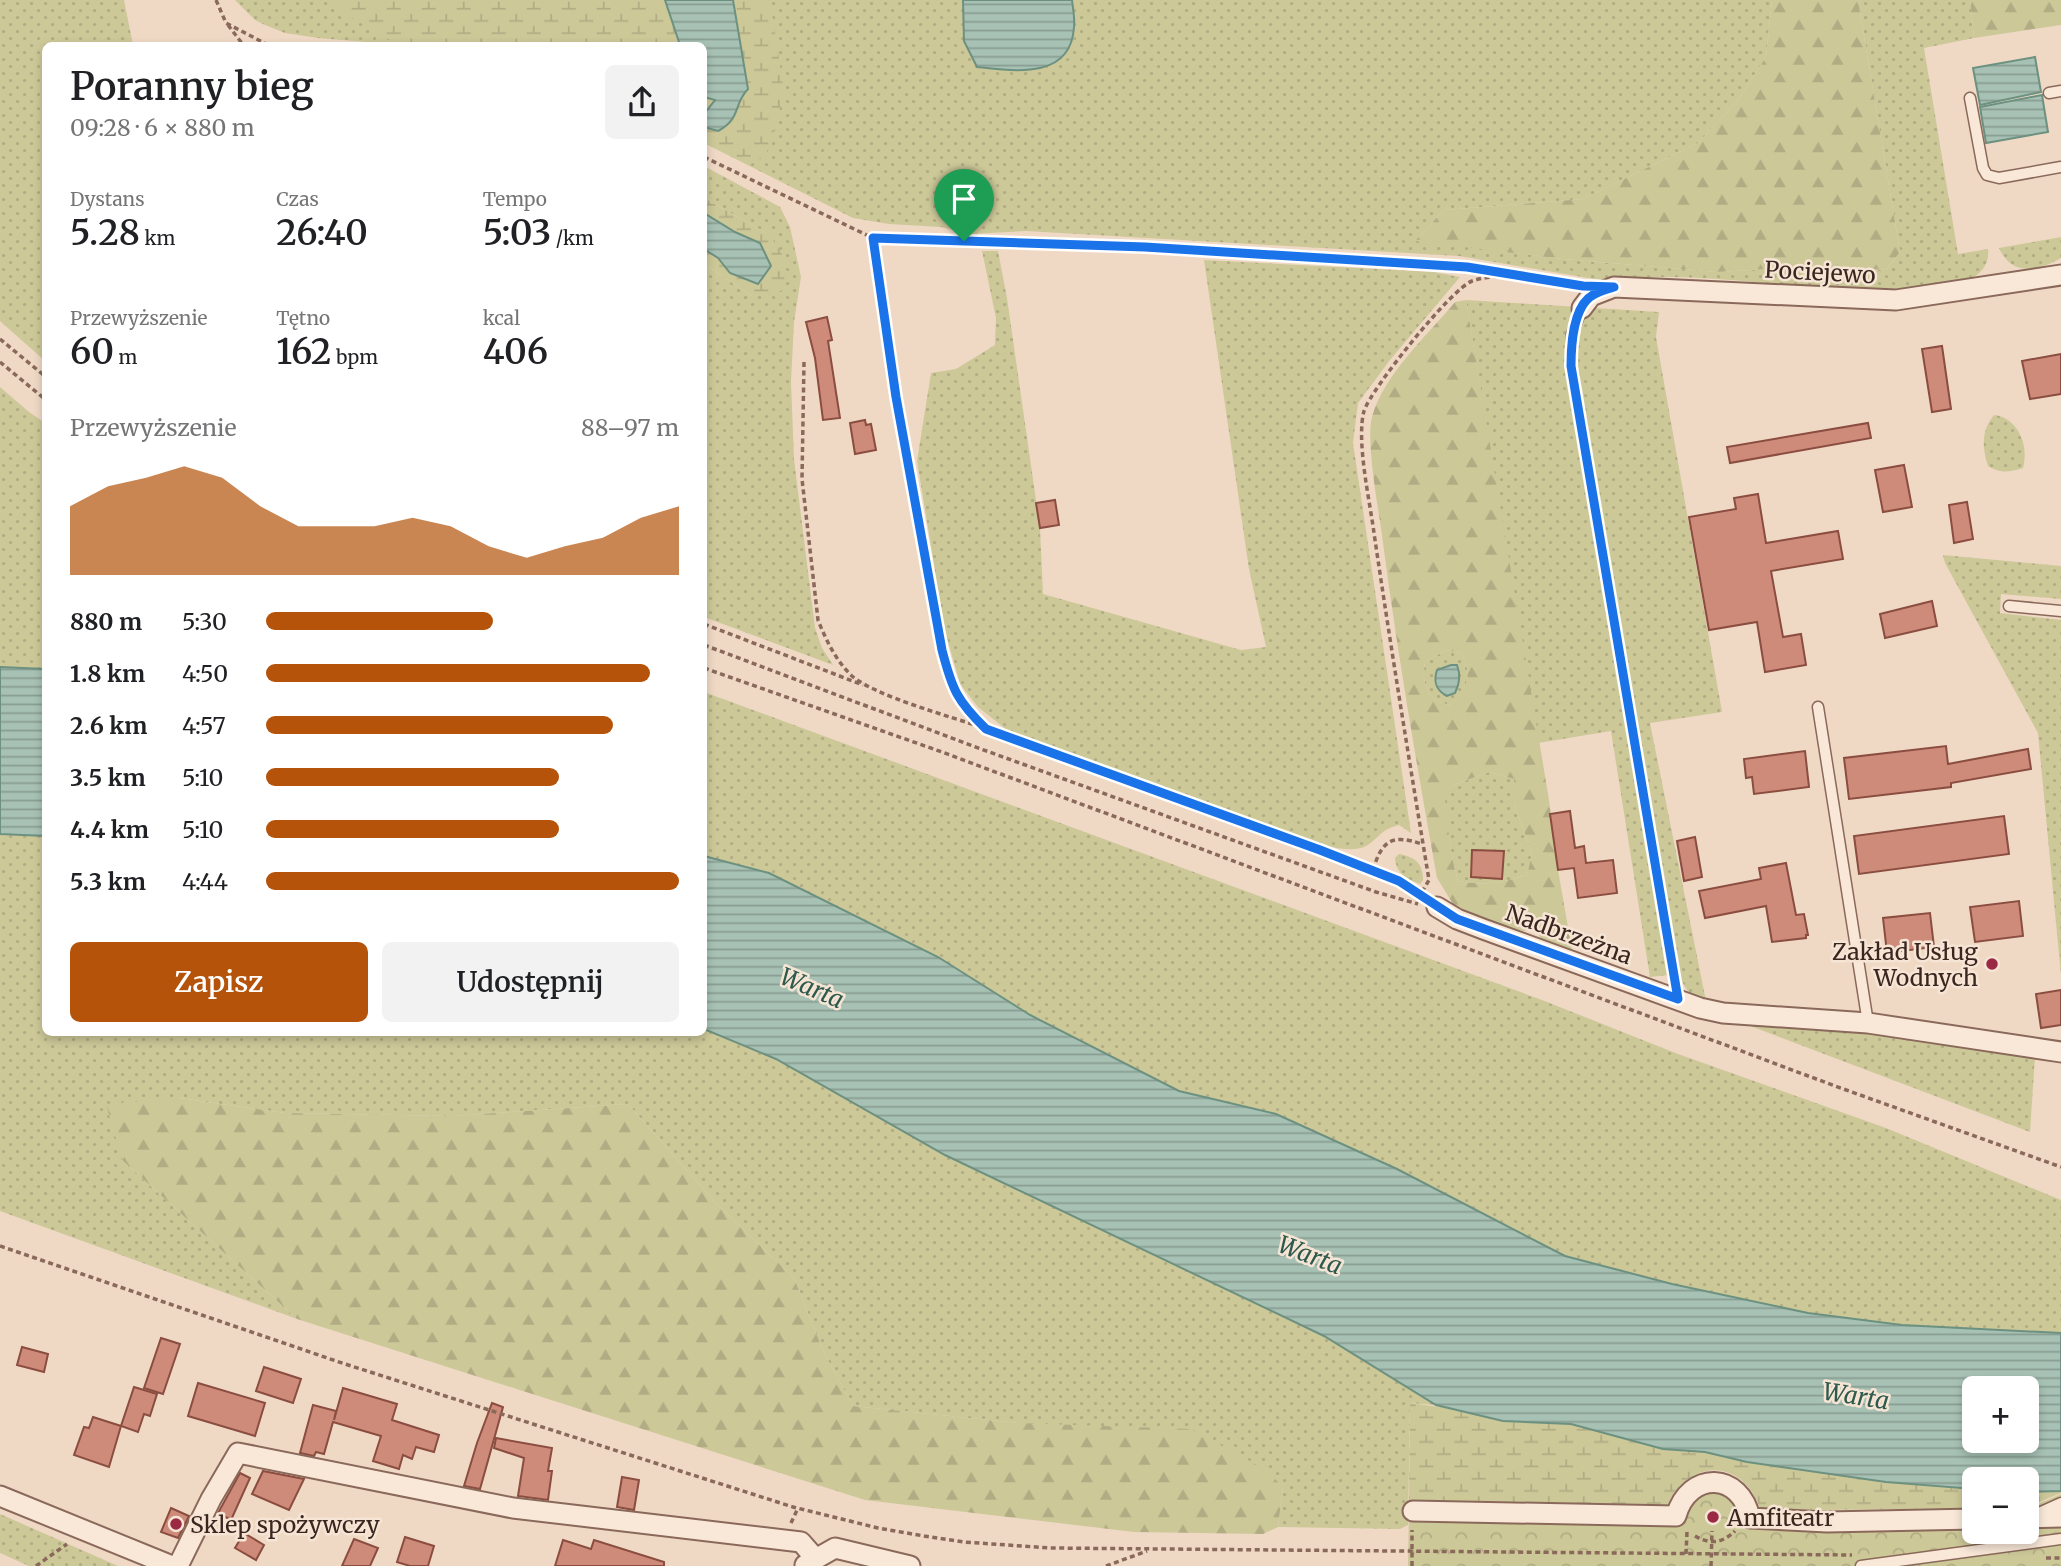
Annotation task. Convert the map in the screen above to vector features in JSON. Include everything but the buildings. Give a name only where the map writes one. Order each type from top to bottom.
[{"type":"street","name":"Pociejewo","points":[[1614,287],[1896,300],[2061,275]]},
{"type":"street","points":[[1582,307],[1591,296],[1614,287]]},
{"type":"street","name":"Nadbrzeżna","points":[[1437,907],[1457,919],[1483,929],[1700,1008],[1723,1013],[1868,1023],[2061,1052]]},
{"type":"street","points":[[178,1566],[211,1499],[238,1453],[513,1508],[801,1542],[809,1562],[835,1548],[910,1566]]},
{"type":"street","points":[[1413,1511],[1676,1516],[1686,1494],[1702,1484],[1716,1482],[1732,1488],[1742,1496],[1750,1518],[1827,1522],[1962,1519]]},
{"type":"street","points":[[0,1496],[172,1566]]},
{"type":"street","points":[[2039,1518],[2061,1517]]},
{"type":"lane","points":[[2049,93],[2061,91]]},
{"type":"lane","points":[[1970,98],[1983,168],[1987,175],[1999,178],[2061,167]]},
{"type":"lane","points":[[1582,307],[1572,334],[1571,366],[1678,999]]},
{"type":"lane","points":[[2009,606],[2061,611]]},
{"type":"lane","points":[[1818,706],[1868,1023]]},
{"type":"lane","points":[[2039,1513],[2061,1503]]},
{"type":"lane","points":[[1861,1561],[2061,1539]]},
{"type":"path","points":[[216,0],[226,23],[241,42]]},
{"type":"path","points":[[226,23],[262,42]]},
{"type":"path","points":[[707,158],[873,238],[1145,247],[1467,267],[1583,286],[1614,287]]},
{"type":"path","points":[[873,238],[896,397],[942,650],[952,687],[967,710],[986,729]]},
{"type":"path","points":[[1420,894],[1429,880],[1370,501],[1362,437],[1364,412],[1380,386],[1448,299],[1471,281],[1514,274]]},
{"type":"path","points":[[0,339],[42,374]]},
{"type":"path","points":[[0,362],[42,397]]},
{"type":"path","points":[[804,362],[802,479],[818,620],[826,640],[841,664],[854,678],[875,690]]},
{"type":"path","points":[[707,625],[875,690],[1373,870],[1399,881],[1437,907]]},
{"type":"path","points":[[707,646],[1376,892],[1409,903],[1437,907]]},
{"type":"path","points":[[707,669],[942,752],[1835,1086],[2061,1167]]},
{"type":"path","points":[[1373,870],[1379,850],[1391,841],[1408,839],[1422,844]]},
{"type":"path","points":[[0,1246],[345,1364],[798,1508],[878,1528],[964,1542],[1050,1548],[1711,1554],[1861,1561]]},
{"type":"path","points":[[1695,1535],[1703,1541],[1712,1542],[1727,1538],[1737,1528]]},
{"type":"path","points":[[1711,1566],[1712,1531]]},
{"type":"path","points":[[1412,1535],[1412,1566]]},
{"type":"path","points":[[36,1566],[75,1539]]},
{"type":"path","points":[[1106,1566],[1151,1549]]},
{"type":"path","points":[[2033,1558],[2061,1558]]},
{"type":"green space","points":[[0,0],[124,0],[132,42],[42,42],[42,358],[0,321]]},
{"type":"green space","points":[[235,0],[1772,0],[1766,57],[1738,100],[1698,143],[1583,199],[1444,210],[1416,240],[1563,259],[1717,272],[1821,266],[1886,270],[1900,252],[1858,0],[1970,0],[1974,38],[1924,48],[1958,254],[1988,249],[1988,258],[1978,274],[1962,282],[1892,289],[1852,289],[1687,277],[1606,281],[1459,256],[1026,231],[970,234],[941,227],[889,224],[853,218],[707,145],[707,42],[366,42],[285,33],[255,20]]},
{"type":"green space","points":[[325,0],[665,0],[679,42],[393,42]]},
{"type":"green space","points":[[733,0],[770,0],[784,92],[772,140],[765,156],[747,164],[707,144],[707,128],[718,131],[737,113],[743,94],[748,89]]},
{"type":"green space","points":[[1772,0],[1858,0],[1900,252],[1886,270],[1821,266],[1717,272],[1563,259],[1415,241],[1444,210],[1583,199],[1698,143],[1738,100],[1766,57]]},
{"type":"green space","points":[[1970,0],[2061,0],[2061,25],[1974,38]]},
{"type":"green space","points":[[707,168],[780,207],[790,227],[801,277],[794,322],[791,382],[794,459],[815,628],[822,648],[833,665],[707,618],[707,266],[752,296],[770,235],[707,200]]},
{"type":"green space","points":[[707,200],[770,235],[783,256],[785,290],[752,296],[707,266],[707,251],[718,258],[730,273],[760,243],[707,215]]},
{"type":"green space","points":[[2061,237],[2061,258],[2035,268],[2026,269],[2011,264],[1999,248]]},
{"type":"green space","points":[[982,251],[998,251],[1007,298],[1040,528],[1043,594],[1241,650],[1266,647],[1249,569],[1204,260],[1434,272],[1460,277],[1390,360],[1358,403],[1353,443],[1411,833],[1399,825],[1383,832],[1366,846],[1353,849],[1336,848],[1306,840],[1071,756],[1007,730],[978,707],[960,684],[945,631],[917,461],[931,373],[956,369],[995,345],[996,318]]},
{"type":"green space","points":[[1466,300],[1659,312],[1656,337],[1722,712],[1650,723],[1706,1001],[1689,993],[1681,980],[1668,975],[1650,977],[1611,731],[1538,743]]},
{"type":"green space","points":[[1466,300],[1572,950],[1540,938],[1538,928],[1530,925],[1525,931],[1503,928],[1453,904],[1437,878],[1393,616],[1373,471],[1370,427],[1378,401],[1396,371],[1455,302]],"holes":[[[1446,650],[1461,653],[1468,674],[1465,688],[1450,705],[1431,695],[1424,677],[1425,662]],[[1489,772],[1514,779],[1514,804],[1532,853],[1527,875],[1493,883],[1458,881],[1444,791]]]},
{"type":"green space","points":[[0,387],[42,421],[42,669],[0,667]]},
{"type":"green space","points":[[1994,415],[2010,422],[2020,435],[2025,451],[2023,468],[2005,471],[1988,466],[1984,439]]},
{"type":"green space","points":[[1943,555],[2061,566],[2061,599],[2001,594],[2000,613],[2061,620],[2061,975],[2038,733]]},
{"type":"green space","points":[[1446,650],[1461,653],[1468,674],[1465,688],[1450,705],[1431,695],[1424,677],[1425,662]]},
{"type":"green space","points":[[707,693],[1542,1000],[1678,1054],[1886,1128],[2061,1200],[2061,1333],[1902,1325],[1808,1313],[1672,1284],[1565,1256],[1397,1169],[1276,1114],[1179,1091],[1030,1015],[938,957],[769,873],[707,857]]},
{"type":"green space","points":[[1489,772],[1514,779],[1514,804],[1532,853],[1527,875],[1493,883],[1458,881],[1443,791]]},
{"type":"green space","points":[[0,834],[42,836],[42,1036],[707,1036],[707,1030],[776,1059],[945,1155],[1324,1336],[1436,1405],[1410,1403],[1408,1525],[1400,1529],[1278,1527],[1283,1487],[1018,1423],[853,1406],[824,1353],[794,1278],[714,1201],[628,1104],[452,1116],[285,1113],[179,1098],[122,1160],[297,1319],[0,1211]]},
{"type":"green space","points":[[1399,854],[1414,859],[1420,865],[1423,880],[1420,884],[1406,878],[1400,871],[1395,858]]},
{"type":"green space","points":[[1745,1024],[1862,1031],[2035,1056],[2030,1132]]},
{"type":"green space","points":[[179,1098],[285,1113],[452,1116],[628,1104],[714,1201],[794,1278],[824,1353],[853,1406],[1018,1423],[1191,1429],[1266,1470],[1283,1487],[1278,1527],[1263,1534],[1134,1532],[865,1500],[297,1319],[122,1160],[106,1104]]},
{"type":"green space","points":[[1410,1403],[1571,1424],[1663,1449],[1705,1452],[1747,1462],[1886,1482],[1962,1488],[1962,1508],[1760,1508],[1752,1491],[1739,1479],[1716,1470],[1693,1476],[1682,1484],[1667,1506],[1409,1502]]},
{"type":"green space","points":[[1695,1478],[1756,1512],[1827,1514],[1962,1510],[1962,1544],[2039,1544],[2039,1504],[2061,1494],[2061,1566],[1408,1566],[1409,1506],[1670,1510],[1686,1485]]},
{"type":"green space","points":[[2061,1491],[2061,1493],[2039,1502],[2039,1492]]},
{"type":"green space","points":[[0,1514],[118,1566],[29,1566],[0,1553]]},
{"type":"water","points":[[665,0],[733,0],[748,89],[731,121],[718,131],[707,128],[707,110],[715,100],[707,98],[707,42],[679,42]]},
{"type":"water","points":[[963,0],[1072,0],[1074,24],[1070,44],[1063,56],[1052,64],[1038,68],[1007,70],[977,67],[964,41]]},
{"type":"water","points":[[2035,57],[2041,92],[1980,105],[1973,68]]},
{"type":"water","points":[[2042,95],[2048,132],[1986,143],[1980,107]]},
{"type":"water","points":[[707,215],[760,243],[771,266],[758,284],[730,273],[718,258],[707,251]]},
{"type":"water","points":[[1457,665],[1459,679],[1455,693],[1447,696],[1436,685],[1436,674],[1437,670]]},
{"type":"water","points":[[0,667],[42,669],[42,836],[0,834]]},
{"type":"water","name":"Warta","points":[[707,857],[769,873],[938,957],[1030,1015],[1179,1091],[1276,1114],[1397,1169],[1565,1256],[1672,1284],[1808,1313],[1902,1325],[2061,1333],[2061,1491],[2039,1492],[2039,1467],[1962,1467],[1962,1488],[1886,1482],[1747,1462],[1705,1452],[1663,1449],[1571,1424],[1503,1421],[1436,1405],[1324,1336],[945,1155],[776,1059],[707,1030]]},
{"type":"place","name":"Zakład Usług Wodnych","points":[[1992,964]]},
{"type":"place","name":"Amfiteatr","points":[[1713,1517]]},
{"type":"place","name":"Sklep spożywczy","points":[[176,1524]]},
{"type":"route","points":[[873,238],[964,241],[1145,247],[1467,267],[1583,286],[1614,287],[1591,296],[1582,307],[1572,334],[1571,366],[1678,999],[1457,919],[1399,881],[1320,850],[986,729],[967,710],[952,687],[942,650],[896,397],[873,238]]}]
